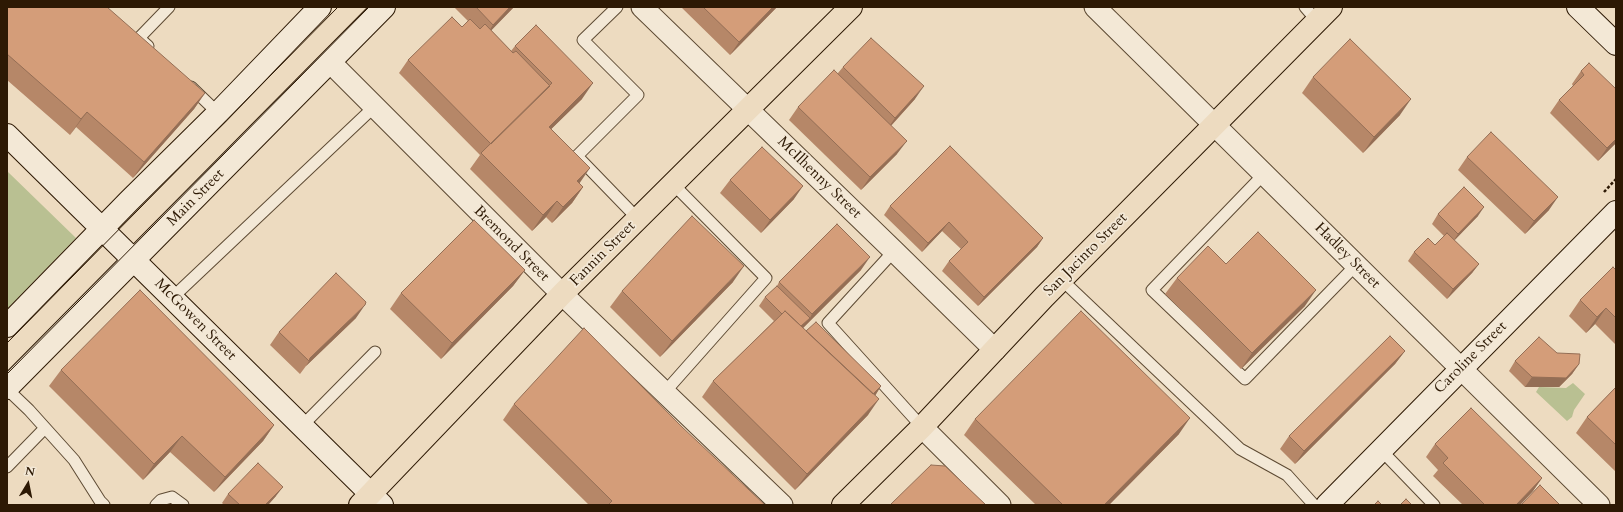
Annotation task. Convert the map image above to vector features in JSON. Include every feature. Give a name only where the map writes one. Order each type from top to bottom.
[{"type":"main road","points":[[7,326],[218,113],[320,7]]},
{"type":"main road","name":"Main Street","points":[[7,388],[384,7]]},
{"type":"main road","name":"Fannin Street","points":[[371,501],[562,294],[851,7]]},
{"type":"main road","points":[[1578,7],[1616,44]]},
{"type":"main road","name":"San Jacinto Street","points":[[843,505],[922,427],[1062,280],[1215,124],[1318,12]]},
{"type":"main road","name":"McGowen Street","points":[[7,135],[302,426],[371,501]]},
{"type":"main road","name":"Caroline Street","points":[[1327,505],[1616,212]]},
{"type":"street","name":"McIlhenny Street","points":[[642,7],[995,350]]},
{"type":"street","name":"Hadley Street","points":[[1095,7],[1599,505]]},
{"type":"street","name":"Bremond Street","points":[[330,62],[562,294],[782,505]]},
{"type":"street","points":[[922,427],[1000,505]]},
{"type":"lane","points":[[156,54],[139,38],[169,7]]},
{"type":"lane","points":[[617,7],[583,40],[638,95],[577,156],[638,219]]},
{"type":"lane","points":[[184,80],[218,113]]},
{"type":"lane","points":[[172,298],[374,106]]},
{"type":"lane","points":[[1264,174],[1152,290],[1245,379],[1356,265]]},
{"type":"lane","points":[[664,392],[766,278],[673,184]]},
{"type":"lane","points":[[894,251],[828,323],[922,427]]},
{"type":"lane","points":[[1062,280],[1240,449],[1287,475],[1314,505]]},
{"type":"lane","points":[[302,426],[375,352]]},
{"type":"lane","points":[[7,388],[74,460],[104,505]]},
{"type":"lane","points":[[7,467],[45,428]]},
{"type":"lane","points":[[1380,450],[1434,505]]},
{"type":"lane","points":[[156,505],[161,500],[172,497],[183,505]]},
{"type":"green space","points":[[7,171],[76,238],[8,308],[7,307]]},
{"type":"green space","points":[[1573,383],[1585,394],[1574,410],[1572,417],[1567,421],[1536,392],[1539,387],[1566,388]]},
{"type":"building","points":[[7,7],[107,7],[205,93],[144,162],[87,112],[81,119],[7,54]]},
{"type":"building","points":[[476,7],[510,7],[493,25]]},
{"type":"building","points":[[703,7],[773,7],[739,42]]},
{"type":"building","points":[[452,17],[462,27],[470,19],[480,29],[485,24],[513,53],[516,51],[550,86],[491,144],[408,60]]},
{"type":"building","points":[[536,25],[593,83],[549,127],[590,168],[577,181],[583,187],[563,207],[557,201],[543,215],[481,153],[552,83],[515,46]]},
{"type":"building","points":[[871,38],[924,86],[895,118],[843,67]]},
{"type":"building","points":[[1350,39],[1411,99],[1374,137],[1313,77]]},
{"type":"building","points":[[1589,63],[1616,89],[1616,139],[1607,148],[1559,100],[1584,75],[1581,71]]},
{"type":"building","points":[[834,70],[907,141],[870,177],[798,107]]},
{"type":"building","points":[[1491,132],[1558,197],[1534,221],[1467,157]]},
{"type":"building","points":[[950,146],[1043,238],[984,297],[949,261],[968,242],[949,222],[928,243],[890,206]]},
{"type":"building","points":[[762,147],[803,186],[770,220],[730,180]]},
{"type":"building","points":[[1464,187],[1484,207],[1458,234],[1438,214]]},
{"type":"building","points":[[692,216],[744,266],[672,341],[622,291]]},
{"type":"building","points":[[474,220],[525,270],[452,343],[401,293]]},
{"type":"building","points":[[837,224],[870,257],[812,314],[779,282]]},
{"type":"building","points":[[1258,232],[1316,290],[1252,353],[1177,278],[1208,246],[1226,264]]},
{"type":"building","points":[[1447,233],[1479,264],[1453,289],[1414,252],[1428,238],[1435,245]]},
{"type":"building","points":[[1613,267],[1616,270],[1616,318],[1606,308],[1597,317],[1580,300]]},
{"type":"building","points":[[336,273],[366,302],[365,305],[310,358],[309,361],[279,332]]},
{"type":"building","points":[[777,286],[810,318],[801,326],[785,311],[782,314],[765,297]]},
{"type":"building","points":[[140,290],[274,425],[225,477],[182,436],[154,464],[61,370]]},
{"type":"building","points":[[785,311],[879,399],[807,474],[713,381]]},
{"type":"building","points":[[1081,311],[1190,418],[1104,505],[1063,505],[975,419]]},
{"type":"building","points":[[816,322],[881,386],[873,394],[806,331]]},
{"type":"building","points":[[584,328],[682,427],[765,505],[608,505],[612,501],[514,404]]},
{"type":"building","points":[[1390,336],[1405,351],[1304,451],[1289,436]]},
{"type":"building","points":[[1539,337],[1557,353],[1580,354],[1579,364],[1566,378],[1532,377],[1515,361]]},
{"type":"building","points":[[1616,387],[1616,445],[1587,417]]},
{"type":"building","points":[[1471,408],[1542,478],[1516,505],[1485,505],[1443,463],[1448,458],[1435,444]]},
{"type":"building","points":[[258,463],[283,487],[265,505],[240,505],[228,494]]},
{"type":"building","points":[[931,465],[945,466],[986,505],[890,505]]},
{"type":"building","points":[[1540,485],[1560,505],[1521,505]]},
{"type":"building","points":[[1406,499],[1412,505],[1400,505]]},
{"type":"building","points":[[1378,501],[1382,505],[1374,505]]},
{"type":"tram line","points":[[7,343],[338,7]]},
{"type":"tram line","points":[[7,374],[369,7]]}]
